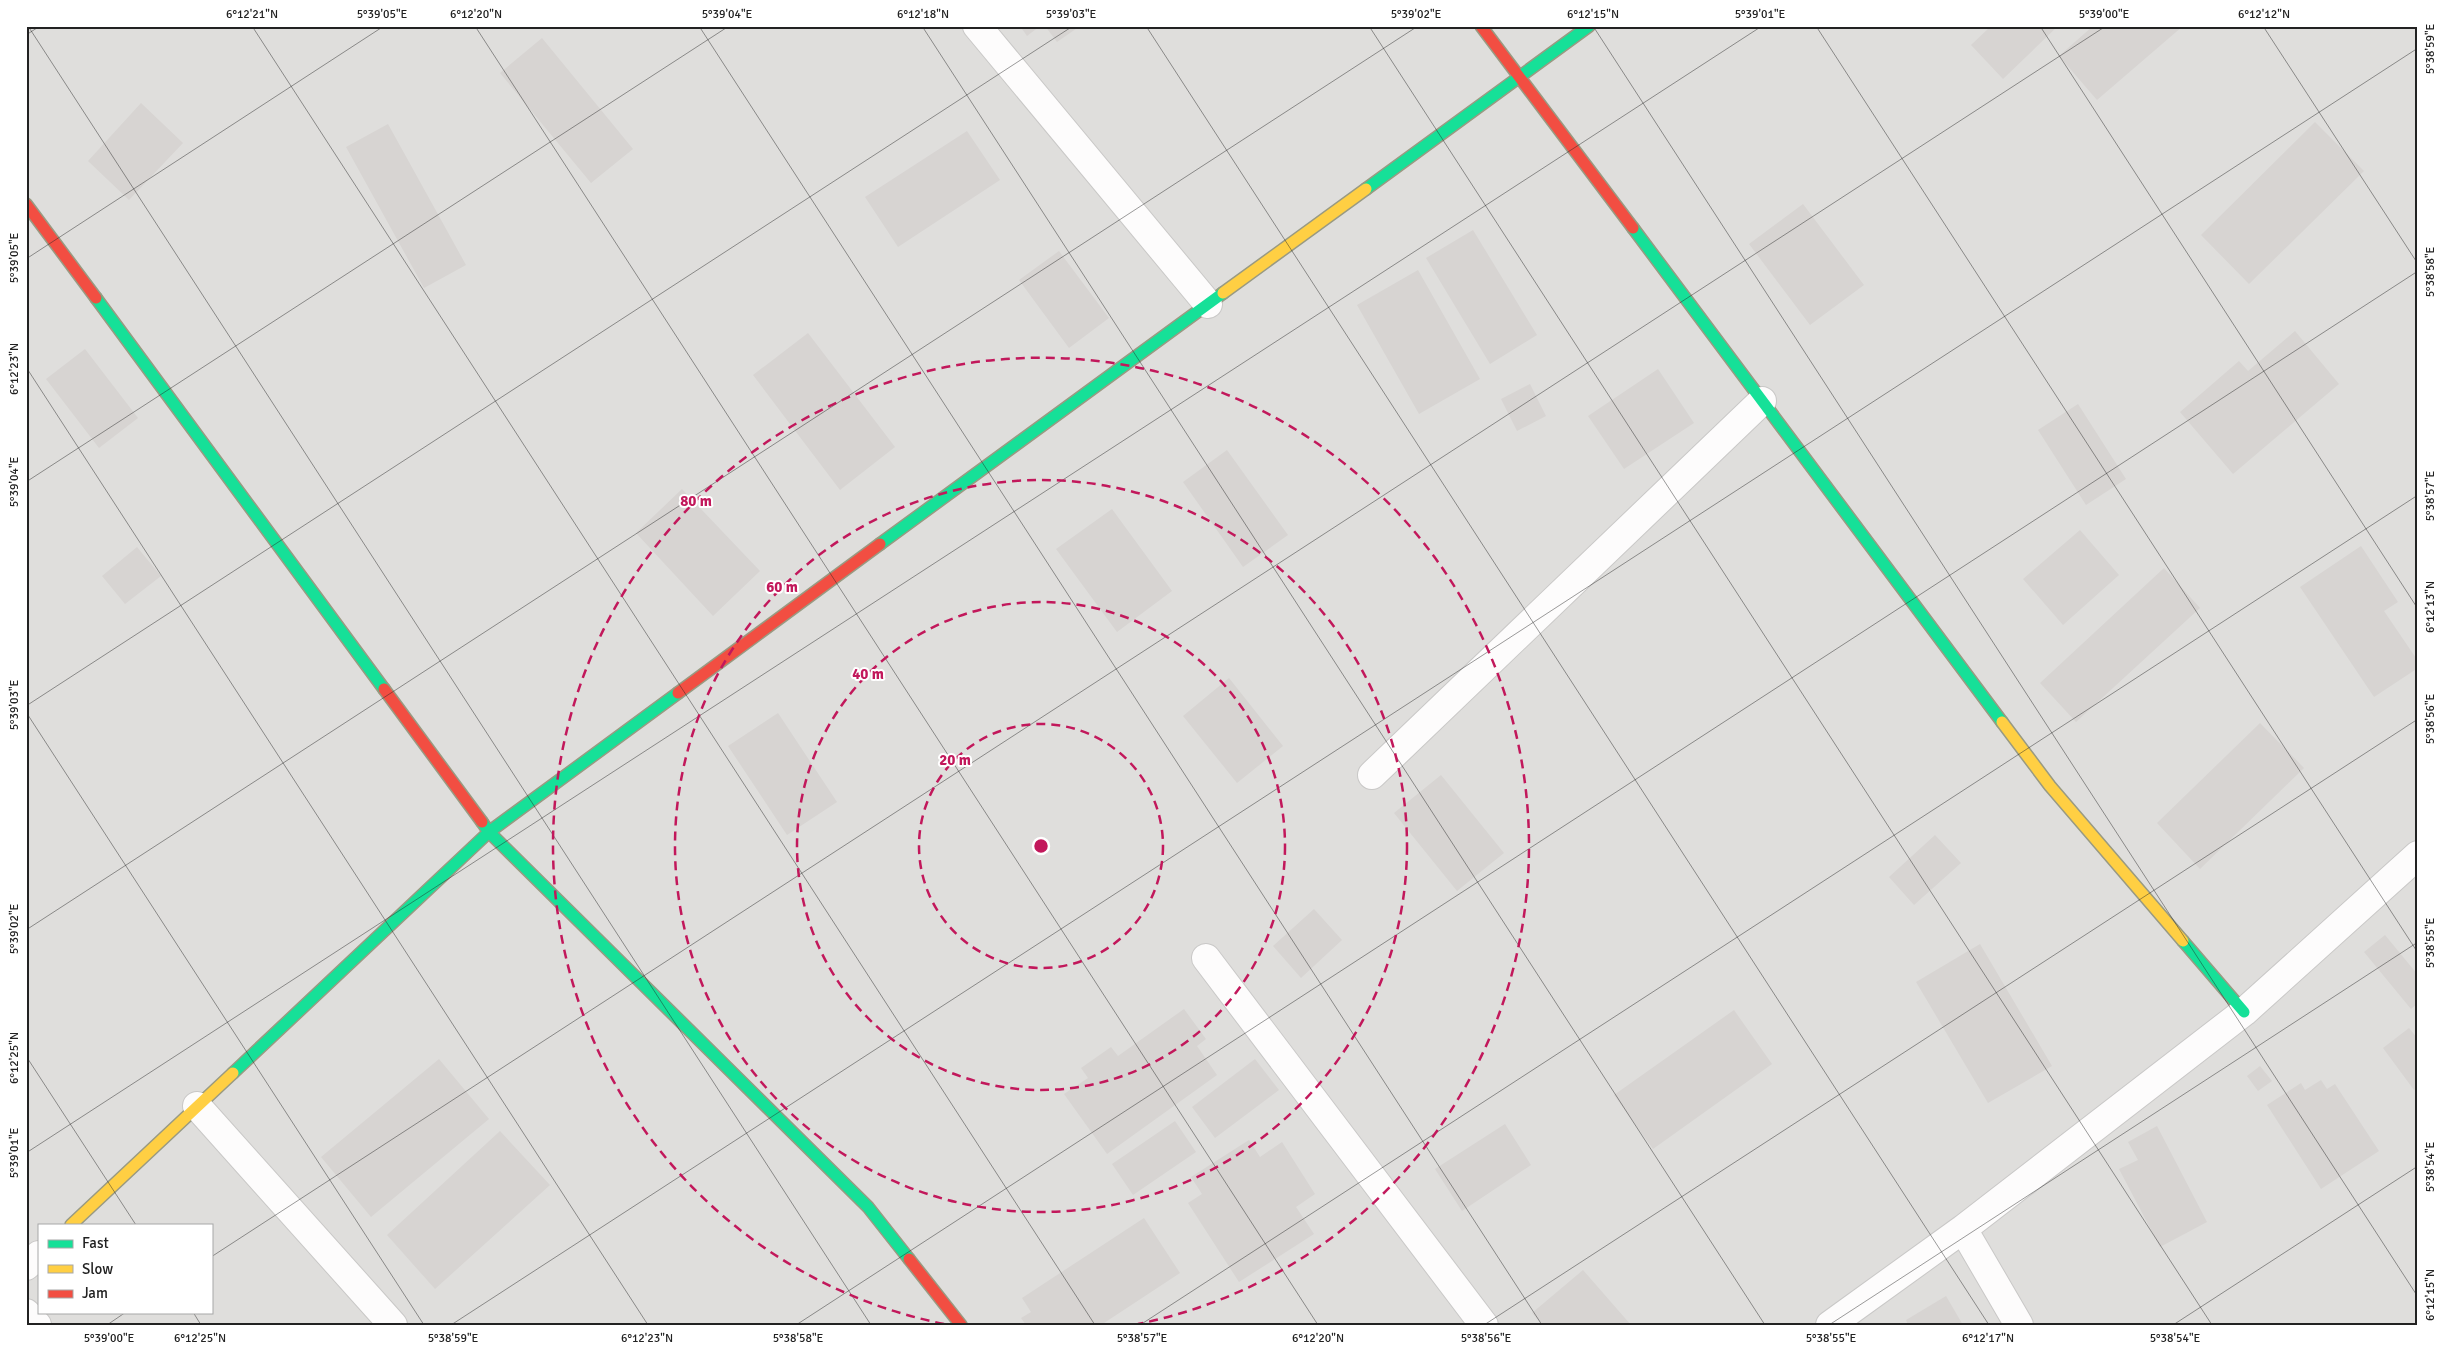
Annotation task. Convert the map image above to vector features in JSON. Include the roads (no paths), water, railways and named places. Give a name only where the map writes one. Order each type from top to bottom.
[{"type":"street","points":[[976,26],[1208,304]]},
{"type":"street","points":[[1481,26],[1518,78],[2050,786],[2244,1012]]},
{"type":"street","points":[[72,1224],[489,832],[1589,26]]},
{"type":"street","points":[[26,204],[489,832],[868,1208],[961,1325]]},
{"type":"street","points":[[1372,775],[1762,401]]},
{"type":"street","points":[[1830,1325],[1963,1229],[2244,1012],[2418,854]]},
{"type":"street","points":[[1206,958],[1484,1325]]},
{"type":"street","points":[[197,1106],[393,1325]]},
{"type":"street","points":[[1963,1229],[2019,1325]]},
{"type":"street","points":[[26,1266],[38,1256]]},
{"type":"street","points":[[26,1313],[37,1325]]}]
